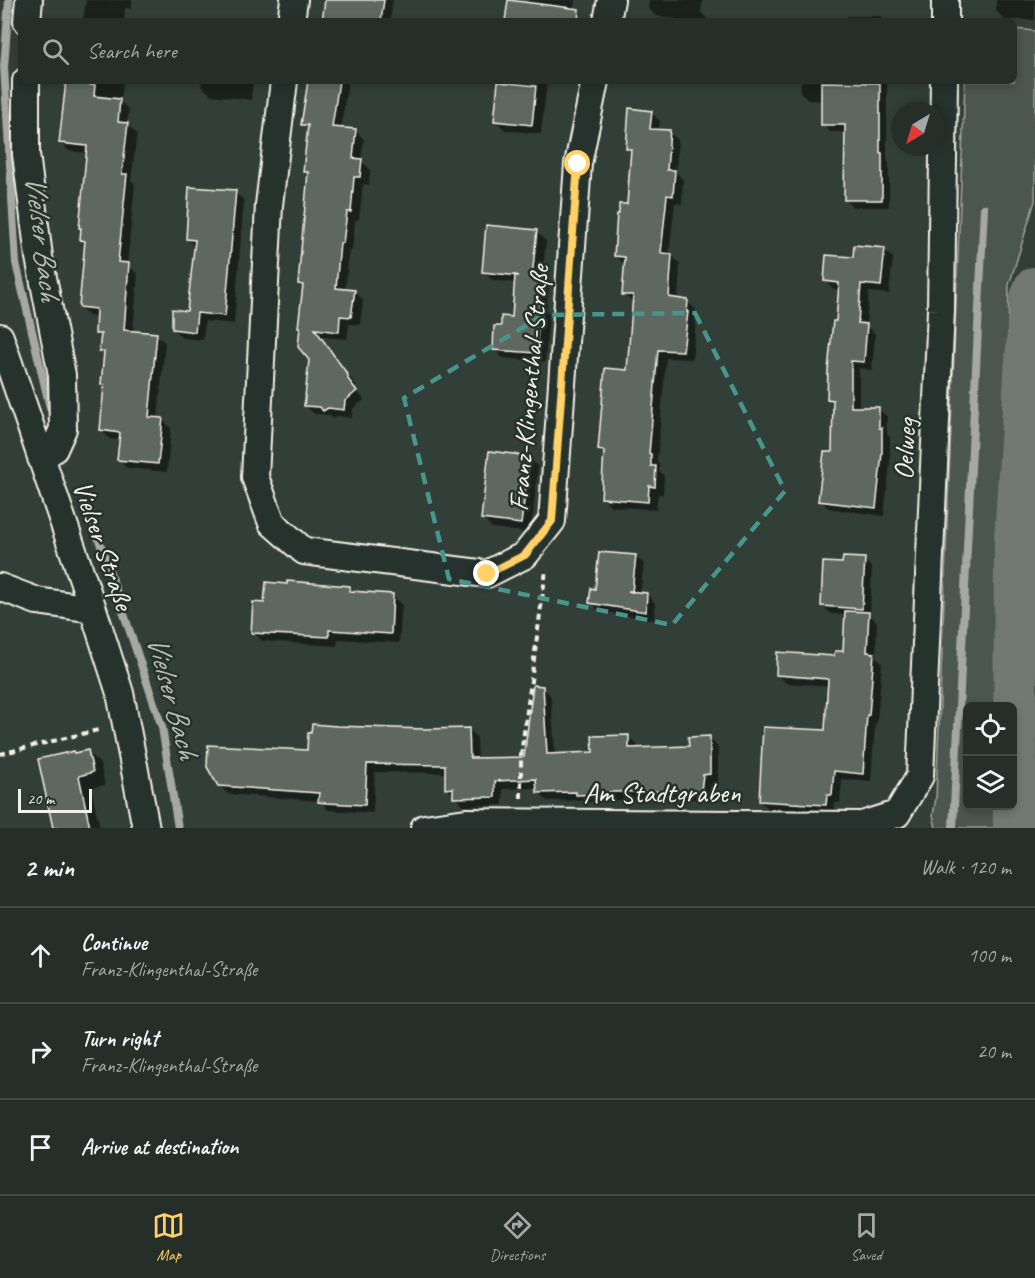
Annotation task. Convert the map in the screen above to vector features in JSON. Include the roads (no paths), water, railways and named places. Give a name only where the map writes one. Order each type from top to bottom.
[{"type":"street","points":[[27,18],[29,0]]},
{"type":"street","points":[[291,18],[294,0]]},
{"type":"street","points":[[608,18],[611,0]]},
{"type":"street","points":[[945,0],[945,18]]},
{"type":"street","name":"Vielser Straße","points":[[26,84],[26,154],[39,257],[62,375],[63,429],[54,449],[41,458]]},
{"type":"street","name":"Franz-Klingenthal-Straße","points":[[284,84],[269,205],[255,477],[272,523],[304,551],[487,574],[525,555],[552,521],[578,164],[594,84]]},
{"type":"street","name":"Oelweg","points":[[903,821],[920,776],[942,310],[944,84]]},
{"type":"street","name":"Vielser Straße","points":[[0,337],[120,693],[146,828]]},
{"type":"street","points":[[0,587],[37,601],[93,609]]},
{"type":"street","name":"Am Stadtgraben","points":[[424,828],[466,822],[862,825],[903,821]]},
{"type":"waterway","name":"Vielser Bach","points":[[9,0],[4,67],[16,263],[50,408]]},
{"type":"waterway","points":[[953,828],[984,208]]},
{"type":"waterway","points":[[1015,828],[1016,540],[1027,359],[1032,298],[1035,289]]},
{"type":"waterway","name":"Vielser Bach","points":[[90,513],[162,727],[178,828]]}]
